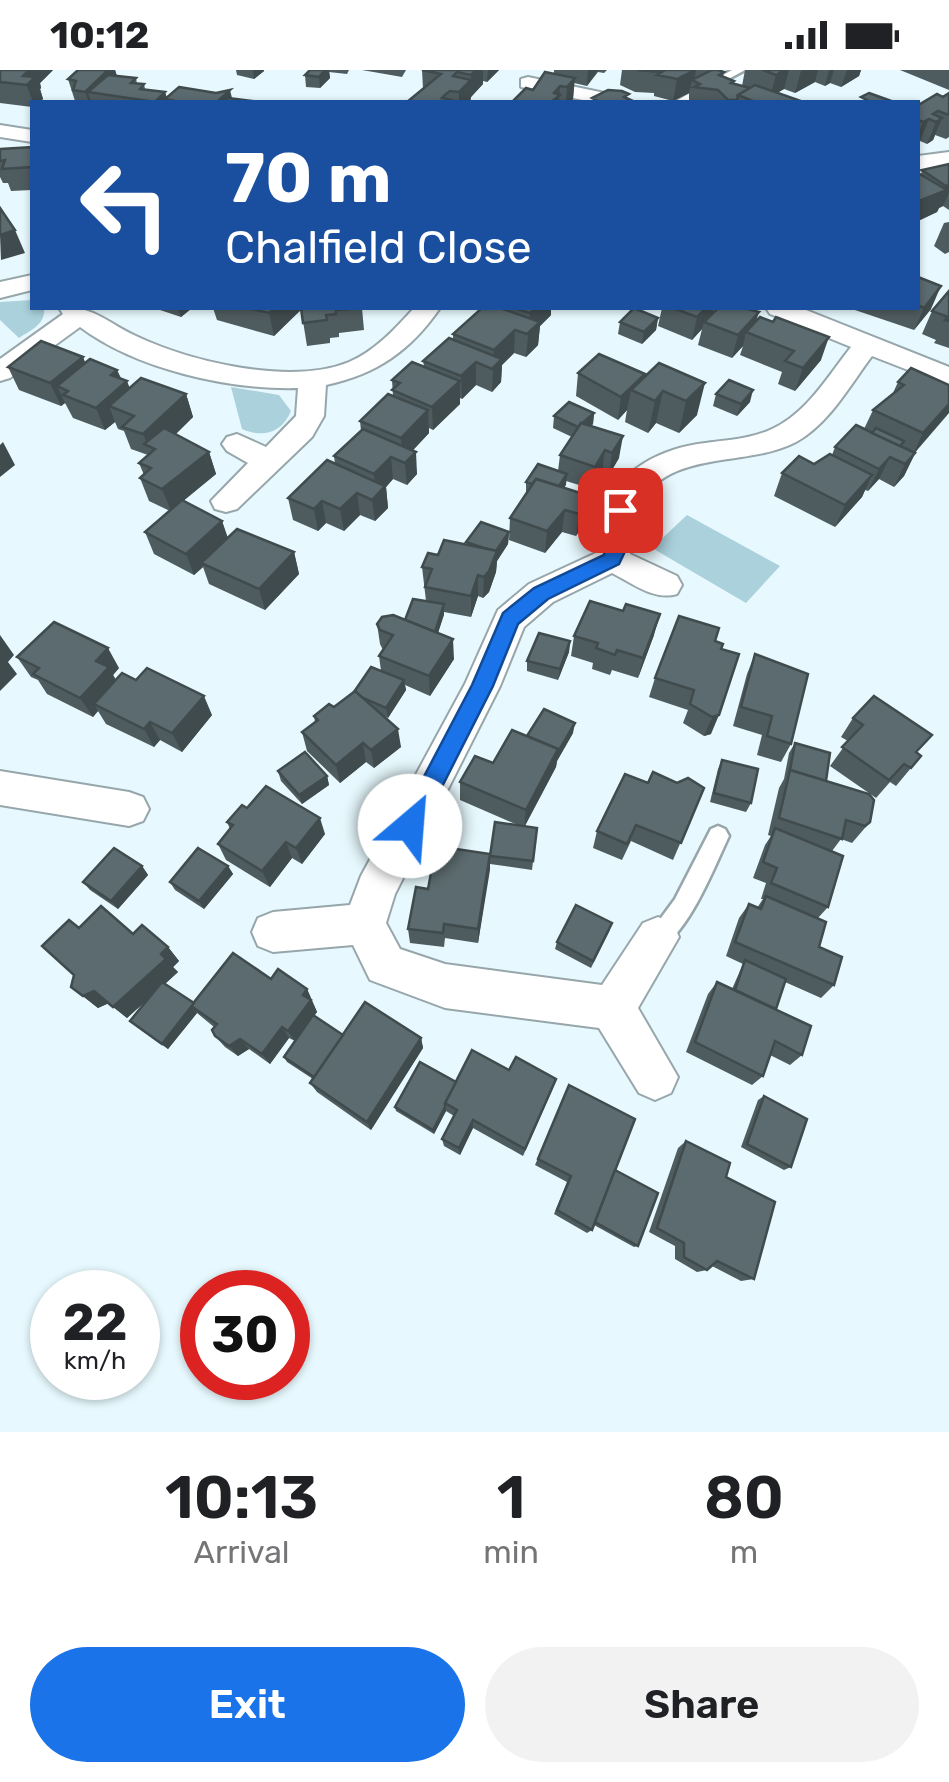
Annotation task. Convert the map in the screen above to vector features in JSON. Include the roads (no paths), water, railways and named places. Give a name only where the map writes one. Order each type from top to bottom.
[{"type":"street","points":[[528,82],[610,100]]},
{"type":"street","points":[[0,131],[30,136]]},
{"type":"street","points":[[931,161],[949,176]]},
{"type":"street","points":[[0,290],[30,283]]},
{"type":"street","points":[[0,372],[76,311],[134,345],[194,365],[312,381],[351,371],[374,360],[393,346],[425,310]]},
{"type":"street","points":[[784,310],[949,377]]},
{"type":"street","points":[[612,1008],[444,986],[384,965],[365,924],[376,890],[482,686],[510,619],[541,593],[612,559],[618,545],[620,510],[641,481],[670,461],[698,451],[784,436],[802,423],[868,343]]},
{"type":"street","points":[[226,502],[302,430],[310,416],[312,381]]},
{"type":"street","points":[[237,444],[268,461]]},
{"type":"street","points":[[612,559],[665,584]]},
{"type":"street","points":[[4,799],[129,808]]},
{"type":"street","points":[[274,932],[365,924]]},
{"type":"street","points":[[612,1008],[658,937]]},
{"type":"street","points":[[612,1008],[656,1077]]},
{"type":"lane","points":[[683,100],[740,70]]},
{"type":"lane","points":[[658,937],[683,906],[718,836]]}]
